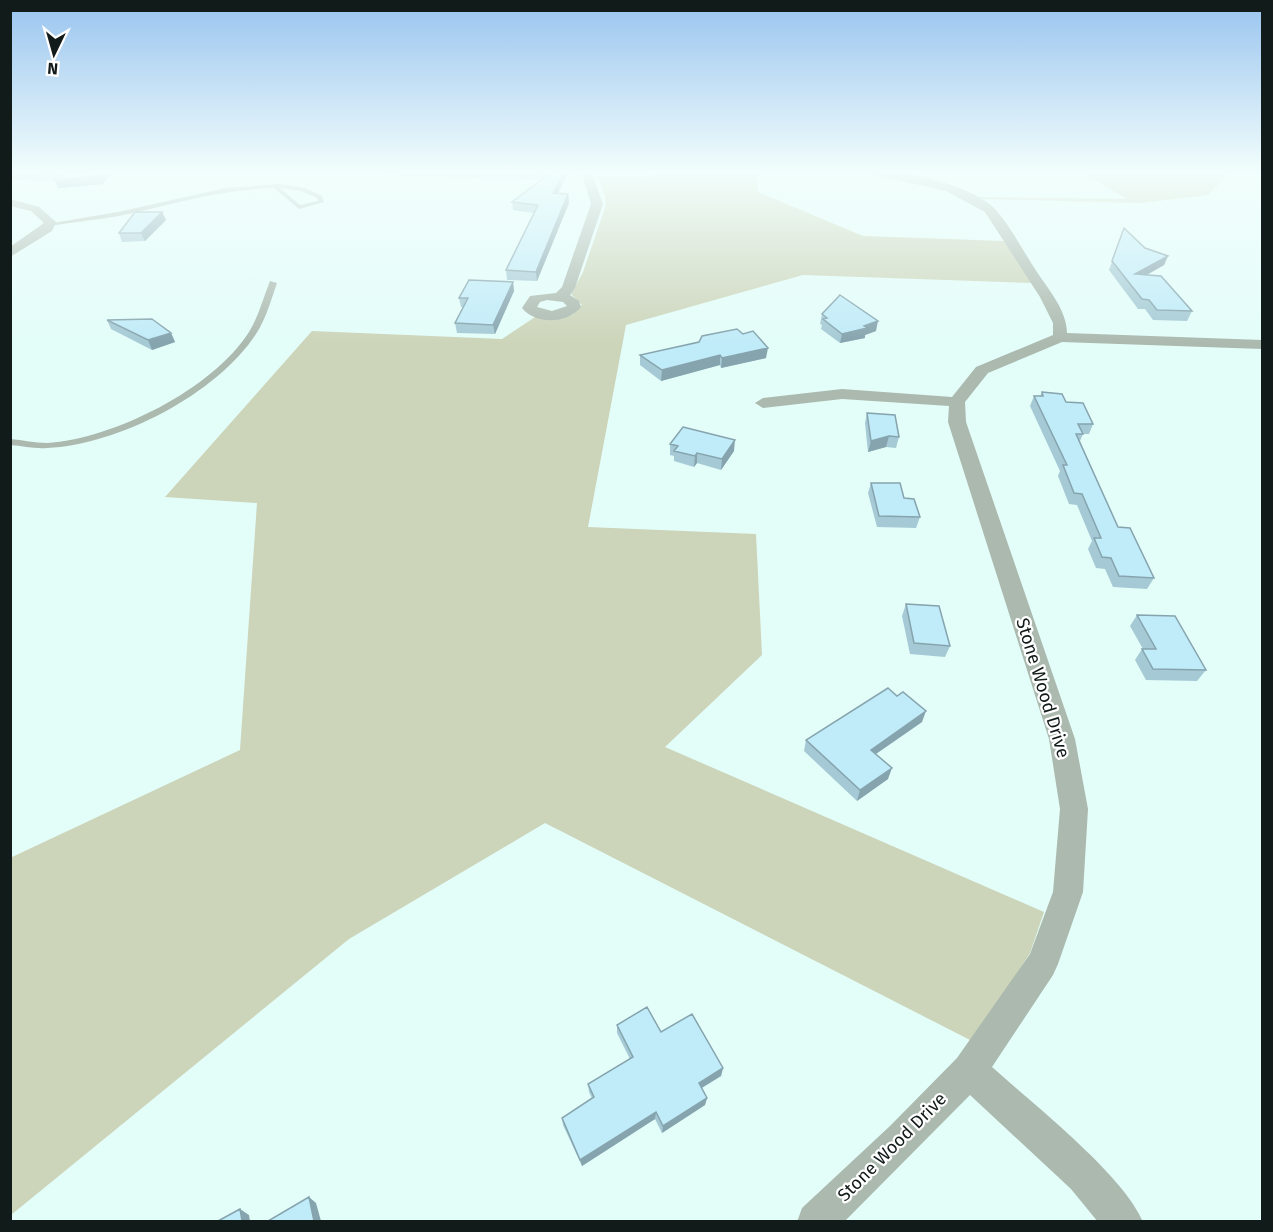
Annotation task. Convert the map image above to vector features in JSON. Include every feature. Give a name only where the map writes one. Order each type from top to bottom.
[{"type":"street","points":[[10,253],[47,228]]},
{"type":"street","points":[[561,296],[568,288],[589,228]]},
{"type":"street","points":[[1001,228],[1047,297],[1060,323],[1060,337]]},
{"type":"street","points":[[763,403],[842,394],[957,402],[982,370],[1060,337],[1263,344]]},
{"type":"street","name":"Stone Wood Drive","points":[[816,1221],[903,1139],[969,1070],[1042,964],[1068,892],[1074,809],[1062,739],[957,422],[957,402]]},
{"type":"street","points":[[969,1070],[1084,1176],[1124,1221]]},
{"type":"lane","points":[[10,442],[49,446],[110,433],[166,406],[218,375],[252,334],[273,283]]},
{"type":"green space","points":[[598,228],[845,228],[863,236],[1004,241],[1033,283],[803,275],[626,325],[588,527],[756,534],[762,655],[665,747],[1044,912],[1030,953],[974,1042],[545,823],[349,939],[11,1215],[10,858],[240,750],[257,503],[165,497],[312,331],[502,339],[535,317],[572,315],[582,305],[571,294],[583,272]]},
{"type":"building","points":[[122,228],[146,228],[141,233],[119,233]]},
{"type":"building","points":[[526,228],[554,228],[536,272],[506,270]]},
{"type":"building","points":[[1125,228],[1145,248],[1168,256],[1135,274],[1161,276],[1192,311],[1157,310],[1149,300],[1142,299],[1112,261]]},
{"type":"building","points":[[469,280],[513,282],[493,325],[455,323],[468,298],[459,298]]},
{"type":"building","points":[[840,295],[878,321],[864,326],[867,328],[842,334],[823,319],[827,318],[822,314]]},
{"type":"building","points":[[152,319],[171,333],[148,340],[107,320]]},
{"type":"building","points":[[737,329],[743,334],[753,331],[768,348],[722,358],[720,355],[662,370],[640,355],[699,342],[702,336]]},
{"type":"building","points":[[1042,392],[1062,394],[1066,402],[1083,403],[1093,424],[1078,424],[1083,434],[1076,434],[1118,527],[1130,528],[1154,578],[1119,576],[1111,558],[1102,557],[1094,538],[1101,538],[1082,494],[1074,493],[1063,465],[1067,465],[1034,396],[1043,396]]},
{"type":"building","points":[[867,413],[895,415],[899,437],[889,436],[871,441]]},
{"type":"building","points":[[683,427],[735,440],[722,459],[697,453],[695,456],[674,451],[678,446],[670,444]]},
{"type":"building","points":[[871,483],[900,483],[904,498],[914,499],[920,517],[879,516]]},
{"type":"building","points":[[906,604],[939,606],[950,646],[914,643]]},
{"type":"building","points":[[1137,615],[1175,616],[1206,670],[1153,669],[1142,649],[1156,649]]},
{"type":"building","points":[[888,688],[897,696],[903,692],[926,711],[871,750],[892,768],[860,790],[806,740]]},
{"type":"building","points":[[647,1007],[661,1032],[692,1014],[723,1068],[699,1083],[707,1098],[663,1126],[656,1112],[580,1160],[562,1118],[594,1097],[588,1084],[633,1057],[617,1025]]},
{"type":"building","points":[[309,1197],[314,1221],[268,1221]]},
{"type":"building","points":[[240,1209],[242,1221],[218,1221]]}]
